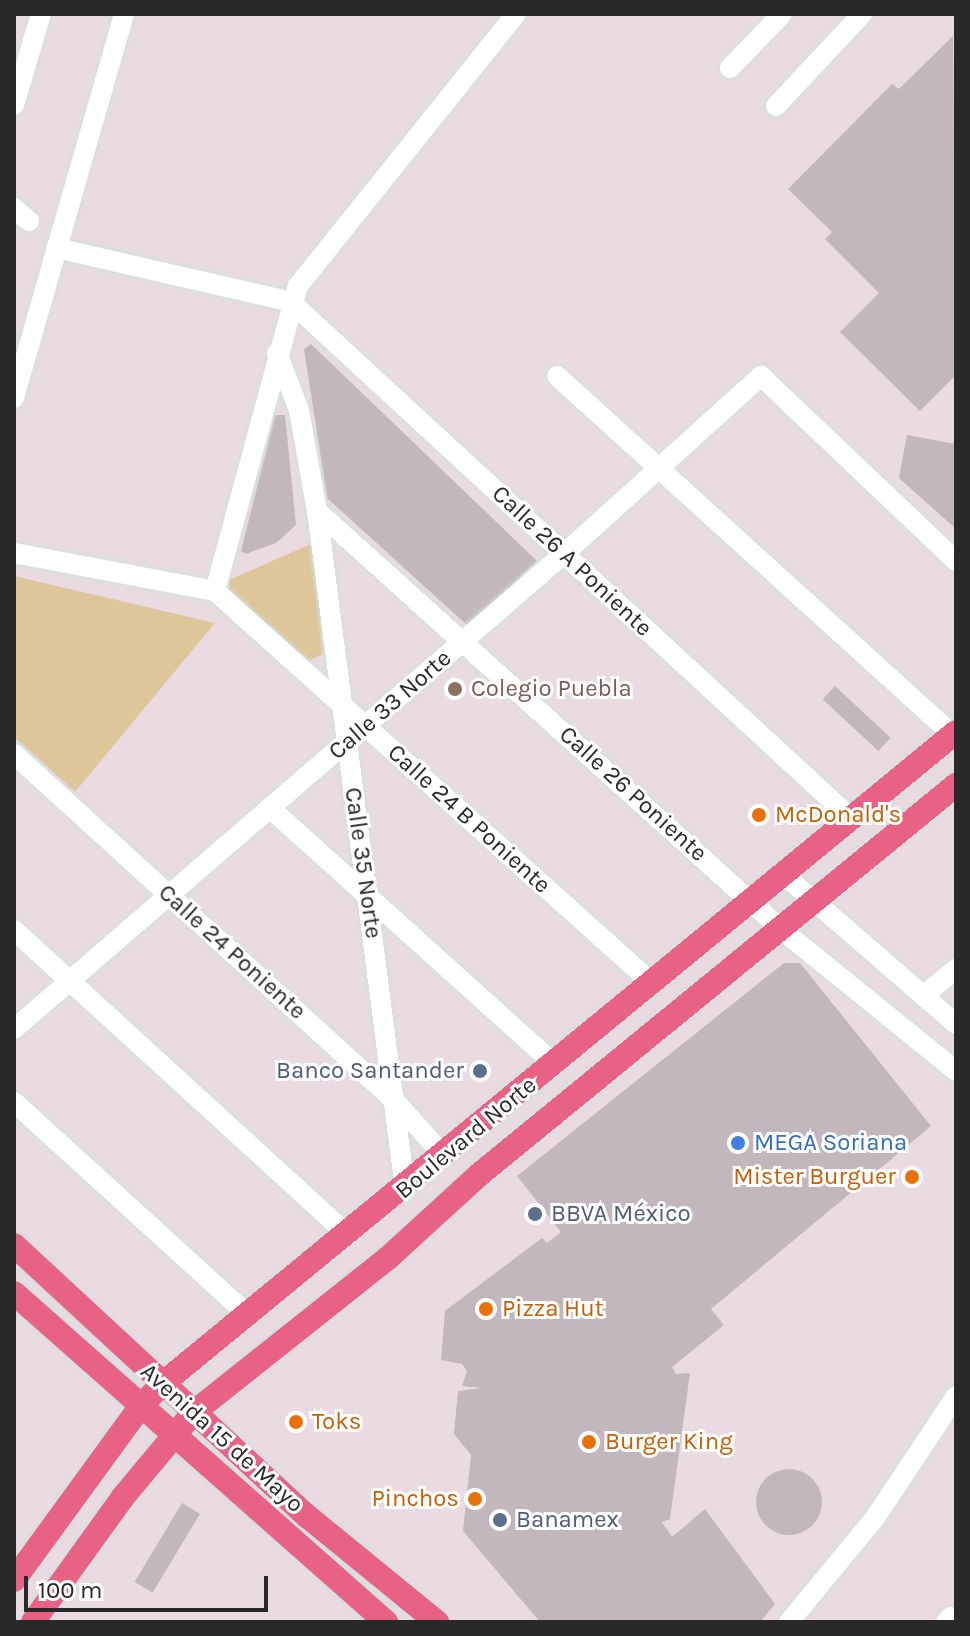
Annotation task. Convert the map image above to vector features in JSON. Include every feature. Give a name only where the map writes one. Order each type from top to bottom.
[{"type":"main road","name":"Boulevard Norte","points":[[14,1580],[141,1406],[162,1384],[405,1189],[954,733]]},
{"type":"main road","name":"Boulevard Norte","points":[[33,1622],[173,1434],[193,1413],[956,785]]},
{"type":"main road","name":"Avenida 15 de Mayo","points":[[14,1245],[307,1516],[437,1622]]},
{"type":"main road","name":"Avenida 15 de Mayo","points":[[14,1293],[386,1622]]},
{"type":"street","points":[[14,105],[41,14]]},
{"type":"street","points":[[14,398],[124,14]]},
{"type":"street","points":[[14,553],[215,591],[291,302],[309,270],[516,14]]},
{"type":"street","points":[[730,68],[782,14]]},
{"type":"street","points":[[776,106],[862,14]]},
{"type":"street","points":[[56,248],[291,302]]},
{"type":"street","name":"Calle 26 A Poniente","points":[[291,302],[853,820]]},
{"type":"street","name":"Calle 35 Norte","points":[[277,353],[299,410],[317,511],[339,702],[369,897],[405,1189]]},
{"type":"street","points":[[557,376],[954,733]]},
{"type":"street","name":"Calle 33 Norte","points":[[14,1029],[564,554],[761,376],[956,561]]},
{"type":"street","name":"Calle 26 Poniente","points":[[317,511],[782,930],[956,1071]]},
{"type":"street","name":"Calle 24 B Poniente","points":[[215,591],[652,983]]},
{"type":"street","name":"Calle 24 Poniente","points":[[14,754],[394,1100],[444,1156]]},
{"type":"street","points":[[270,808],[554,1064]]},
{"type":"street","points":[[784,875],[956,1024]]},
{"type":"street","points":[[14,930],[348,1235]]},
{"type":"street","points":[[923,996],[956,969]]},
{"type":"street","points":[[14,1102],[247,1314]]},
{"type":"street","points":[[789,1622],[875,1518],[956,1396]]},
{"type":"shaded area","points":[[313,543],[323,654],[307,662],[229,594],[229,580]]},
{"type":"shaded area","points":[[14,576],[215,623],[75,792],[14,737]]},
{"type":"building","points":[[953,36],[956,375],[920,411],[840,332],[879,293],[825,239],[832,232],[788,189],[892,84],[899,89]]},
{"type":"building","points":[[311,344],[537,561],[468,626],[327,498],[304,349]]},
{"type":"building","points":[[275,415],[285,415],[296,525],[276,543],[246,554],[241,551]]},
{"type":"building","points":[[907,435],[956,444],[956,529],[899,478]]},
{"type":"building","points":[[835,686],[891,738],[878,751],[823,699]]},
{"type":"building","points":[[784,963],[800,963],[931,1126],[711,1309],[724,1325],[672,1367],[676,1374],[690,1373],[670,1519],[662,1522],[672,1537],[705,1509],[775,1604],[760,1622],[540,1622],[463,1531],[471,1455],[454,1434],[458,1391],[482,1388],[462,1386],[467,1371],[462,1364],[441,1360],[445,1311],[542,1238],[547,1243],[561,1232],[517,1176]]},
{"type":"building","points":[[789,1469],[802,1472],[812,1479],[819,1489],[822,1502],[819,1515],[812,1525],[802,1532],[789,1535],[776,1532],[766,1525],[759,1515],[756,1502],[759,1489],[766,1479],[776,1472]]},
{"type":"building","points":[[182,1503],[200,1514],[153,1593],[135,1582]]},
{"type":"place","name":"Colegio Puebla","points":[[455,689]]},
{"type":"place","name":"McDonald's","points":[[759,815]]},
{"type":"place","name":"Banco Santander","points":[[480,1071]]},
{"type":"place","name":"MEGA Soriana","points":[[738,1143]]},
{"type":"place","name":"Mister Burguer","points":[[912,1177]]},
{"type":"place","name":"BBVA México","points":[[535,1214]]},
{"type":"place","name":"Pizza Hut","points":[[486,1309]]},
{"type":"place","name":"Toks","points":[[296,1422]]},
{"type":"place","name":"Burger King","points":[[589,1442]]},
{"type":"place","name":"Pinchos","points":[[475,1499]]},
{"type":"place","name":"Banamex","points":[[500,1520]]}]
